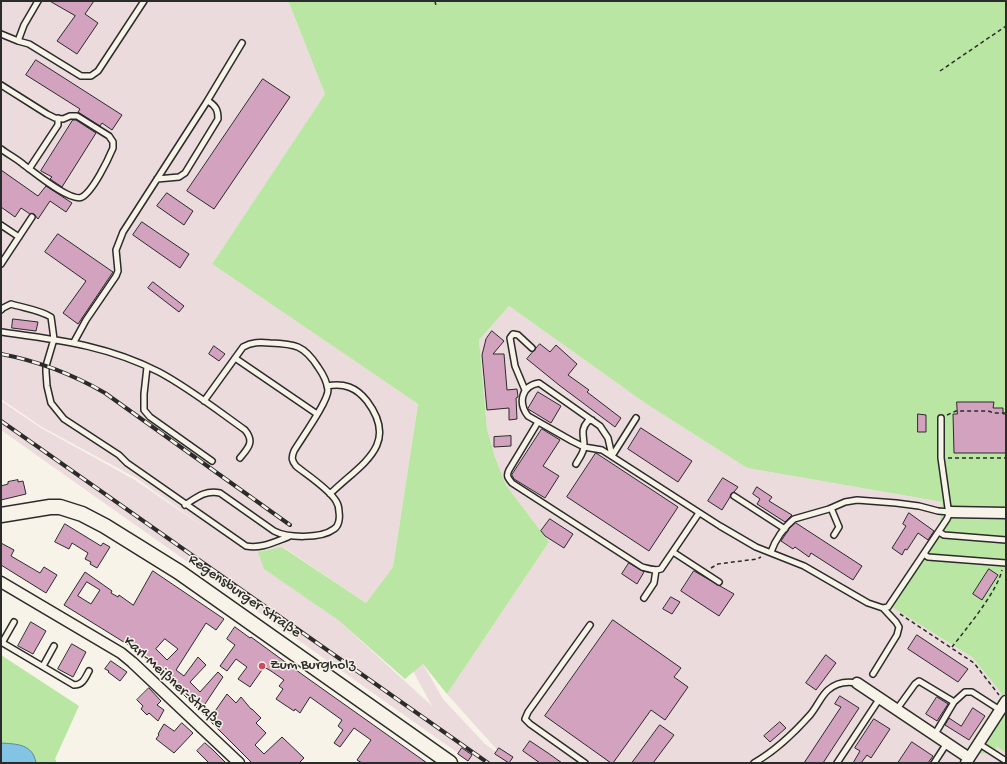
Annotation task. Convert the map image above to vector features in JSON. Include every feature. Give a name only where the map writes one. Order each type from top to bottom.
[{"type":"main road","name":"Regensburger Straße","points":[[1,515],[50,507],[60,507],[82,514],[105,526],[179,572],[450,763]]},
{"type":"street","points":[[950,512],[1006,513]]},
{"type":"street","name":"Karl-Meißner-Straße","points":[[1,582],[121,653],[138,667],[239,763]]},
{"type":"street","points":[[857,683],[935,734],[967,760],[1004,705]]},
{"type":"lane","points":[[18,42],[24,26],[38,1]]},
{"type":"lane","points":[[1,34],[18,42],[30,44],[82,76],[92,76],[98,71],[144,1]]},
{"type":"lane","points":[[74,342],[86,320],[116,276],[118,271],[116,250],[118,241],[123,232],[208,101],[242,43]]},
{"type":"lane","points":[[1,85],[47,114],[63,119],[70,116],[77,116],[109,136],[113,142],[114,148],[95,181],[81,198],[76,198],[62,192],[1,149]]},
{"type":"lane","points":[[157,179],[179,177],[185,173],[218,119],[218,111],[214,105],[208,101]]},
{"type":"lane","points":[[30,169],[58,125],[58,118]]},
{"type":"lane","points":[[1,264],[32,217]]},
{"type":"lane","points":[[1,225],[19,237]]},
{"type":"lane","points":[[1,310],[11,304],[44,312],[51,317],[54,339],[46,366],[47,386],[51,403],[64,419],[119,455],[127,464],[246,546],[255,548],[289,536]]},
{"type":"lane","points":[[1,332],[74,342],[112,352],[166,376],[245,430],[250,436],[250,443],[240,458]]},
{"type":"lane","points":[[525,390],[515,366],[510,338],[513,334],[518,335],[532,348]]},
{"type":"lane","points":[[185,505],[204,493],[212,491],[220,493],[274,531],[281,535],[289,536],[310,536],[326,533],[334,529],[338,524],[340,516],[339,507],[336,501],[330,494],[296,466],[292,457],[294,451],[326,398],[328,391],[322,373],[310,355],[294,345],[257,342],[249,344],[243,347],[204,401]]},
{"type":"lane","points":[[235,358],[317,414]]},
{"type":"lane","points":[[147,367],[144,410],[150,417],[212,461]]},
{"type":"lane","points":[[612,456],[608,438],[600,426],[539,383],[532,384],[525,390],[522,400],[522,409],[528,416],[584,446],[602,450],[699,513],[756,547],[804,566],[868,603],[885,608],[899,627],[897,634],[873,674]]},
{"type":"lane","points":[[327,386],[336,384],[345,385],[363,396],[372,408],[380,427],[380,438],[375,450],[365,463],[354,471],[330,494]]},
{"type":"lane","points":[[612,456],[636,418]]},
{"type":"lane","points":[[885,608],[939,532],[950,512],[948,508],[941,458],[941,418]]},
{"type":"lane","points":[[576,464],[583,453],[584,426],[588,420],[592,420]]},
{"type":"lane","points":[[538,422],[509,470],[507,478],[512,483],[642,567],[656,570],[664,565],[699,513]]},
{"type":"lane","points":[[734,496],[785,529]]},
{"type":"lane","points":[[769,552],[774,543],[794,519],[831,508],[845,502],[857,500],[896,503],[950,512]]},
{"type":"lane","points":[[831,508],[839,527],[834,535]]},
{"type":"lane","points":[[939,532],[944,535],[1006,540]]},
{"type":"lane","points":[[673,552],[719,582]]},
{"type":"lane","points":[[924,554],[928,557],[1005,563]]},
{"type":"lane","points":[[644,598],[654,583],[656,570]]},
{"type":"lane","points":[[14,622],[2,642],[74,685],[79,685],[84,682],[89,671]]},
{"type":"lane","points":[[585,763],[525,719],[528,712],[590,625]]},
{"type":"lane","points":[[43,666],[54,646]]},
{"type":"lane","points":[[754,763],[768,754],[792,733],[811,714],[828,690],[839,683],[848,681],[857,683]]},
{"type":"lane","points":[[897,709],[919,681],[954,702]]},
{"type":"lane","points":[[935,734],[954,702],[965,692],[972,692],[1004,705]]},
{"type":"lane","points":[[837,763],[880,698]]},
{"type":"lane","points":[[934,763],[947,743]]},
{"type":"lane","points":[[978,743],[1006,761]]},
{"type":"path","points":[[435,1],[436,6]]},
{"type":"path","points":[[940,71],[1006,26]]},
{"type":"path","points":[[941,418],[956,411],[988,411],[994,413],[1006,413]]},
{"type":"path","points":[[941,458],[1006,458]]},
{"type":"path","points":[[705,573],[718,564],[757,559],[769,552]]},
{"type":"path","points":[[952,647],[982,607],[1000,578],[1005,563]]},
{"type":"path","points":[[885,608],[952,647],[974,663],[1004,705]]},
{"type":"shaded area","points":[[1,1],[286,1],[289,3],[325,94],[212,264],[418,404],[393,567],[366,603],[283,547],[265,569],[338,620],[432,706],[412,669],[423,664],[443,699],[485,744],[512,763],[472,763],[1,430],[1,401],[41,428],[135,480],[207,529],[136,478],[42,427],[1,399]]},
{"type":"shaded area","points":[[509,306],[645,403],[747,468],[942,502],[941,525],[888,604],[972,657],[1002,694],[958,763],[514,763],[499,752],[447,694],[549,542],[506,485],[495,457],[487,429],[479,340]]},
{"type":"shaded area","points":[[997,747],[1006,753],[1006,763],[973,763],[978,754],[993,753]]},
{"type":"green space","points":[[286,1],[1006,1],[1006,753],[997,747],[993,753],[978,754],[973,763],[958,763],[1002,694],[972,657],[887,604],[940,525],[942,502],[747,468],[645,403],[509,306],[479,340],[487,429],[495,457],[506,485],[549,542],[447,694],[423,664],[405,679],[338,620],[264,569],[258,552],[282,547],[366,603],[393,567],[418,404],[212,264],[325,94],[289,3]]},
{"type":"green space","points":[[1,655],[79,706],[55,759],[57,763],[1,763]]},
{"type":"water","points":[[1,743],[23,746],[32,752],[36,763],[1,763]]},
{"type":"building","points":[[50,1],[94,1],[85,14],[98,23],[77,54],[57,41],[75,16]]},
{"type":"building","points":[[36,60],[122,115],[112,130],[102,123],[100,126],[78,112],[80,109],[26,75]]},
{"type":"building","points":[[263,79],[290,97],[214,209],[187,191]]},
{"type":"building","points":[[73,120],[76,120],[96,133],[62,187],[50,179],[52,177],[41,171]]},
{"type":"building","points":[[1,170],[38,196],[46,186],[72,203],[66,212],[50,201],[38,219],[34,214],[30,214],[21,208],[15,217],[1,207]]},
{"type":"building","points":[[167,193],[193,211],[184,225],[157,206]]},
{"type":"building","points":[[142,222],[189,254],[180,268],[133,235]]},
{"type":"building","points":[[58,234],[113,272],[78,324],[63,313],[86,281],[45,252]]},
{"type":"building","points":[[153,282],[184,306],[179,312],[148,288]]},
{"type":"building","points":[[13,319],[38,322],[36,331],[12,328]]},
{"type":"building","points":[[492,331],[504,341],[493,354],[504,354],[507,390],[517,389],[517,419],[509,420],[509,408],[487,410],[482,355],[486,339]]},
{"type":"building","points":[[540,344],[550,352],[556,345],[577,364],[568,375],[589,390],[587,392],[621,418],[615,427],[527,359]]},
{"type":"building","points":[[214,346],[225,354],[219,361],[209,354]]},
{"type":"building","points":[[538,392],[561,406],[551,423],[528,409]]},
{"type":"building","points":[[957,402],[994,402],[993,408],[1003,408],[1003,414],[1006,414],[1006,453],[954,453],[953,414],[957,414]]},
{"type":"building","points":[[918,414],[926,415],[926,432],[918,432]]},
{"type":"building","points":[[641,428],[692,461],[678,482],[628,449]]},
{"type":"building","points":[[542,429],[560,440],[543,466],[559,476],[545,498],[514,479],[512,475]]},
{"type":"building","points":[[511,436],[511,446],[494,447],[494,437]]},
{"type":"building","points":[[596,453],[678,507],[649,551],[567,497]]},
{"type":"building","points":[[723,478],[738,487],[731,494],[722,510],[708,501]]},
{"type":"building","points":[[18,480],[18,482],[23,481],[26,494],[1,500],[1,486],[8,484],[8,482]]},
{"type":"building","points":[[757,487],[772,497],[769,501],[792,515],[785,522],[757,504],[760,499],[753,494]]},
{"type":"building","points":[[909,513],[934,531],[928,540],[918,533],[902,555],[892,548],[906,526],[903,524]]},
{"type":"building","points":[[550,519],[573,534],[564,548],[545,536],[541,531]]},
{"type":"building","points":[[796,523],[862,566],[853,580],[811,553],[809,557],[795,547],[793,549],[781,541],[789,529]]},
{"type":"building","points":[[65,524],[101,546],[103,543],[110,547],[97,568],[85,559],[88,553],[72,543],[69,549],[55,542]]},
{"type":"building","points":[[1,543],[14,550],[11,556],[40,573],[44,567],[57,575],[46,593],[1,565]]},
{"type":"building","points":[[629,563],[644,572],[637,584],[622,574]]},
{"type":"building","points":[[989,569],[998,575],[982,600],[973,594]]},
{"type":"building","points":[[153,571],[224,619],[216,630],[206,623],[176,670],[184,676],[198,657],[206,665],[190,682],[200,692],[218,672],[223,677],[203,707],[213,714],[227,694],[236,703],[241,697],[261,718],[256,723],[266,733],[255,745],[264,754],[282,737],[304,758],[299,763],[252,763],[159,670],[158,671],[135,649],[64,605],[85,572],[112,591],[111,593],[118,597],[119,595],[133,605]],"holes":[[[87,582],[100,590],[91,604],[78,596]],[[165,639],[178,649],[167,660],[156,649]]]},
{"type":"building","points":[[694,571],[734,594],[719,616],[681,591]]},
{"type":"building","points":[[671,597],[680,602],[672,614],[663,609]]},
{"type":"building","points":[[613,620],[681,668],[674,677],[688,687],[665,720],[651,710],[613,763],[611,763],[545,716]]},
{"type":"building","points":[[31,622],[46,631],[33,654],[18,646]]},
{"type":"building","points":[[235,627],[427,763],[362,763],[357,760],[371,740],[354,728],[340,747],[334,743],[343,730],[338,726],[342,720],[310,697],[300,713],[295,709],[294,711],[276,699],[283,689],[279,686],[284,680],[264,667],[250,687],[238,679],[247,667],[236,659],[227,671],[220,666],[235,645],[227,639]]},
{"type":"building","points":[[917,635],[968,669],[958,682],[908,649]]},
{"type":"building","points":[[72,644],[86,652],[73,677],[58,669]]},
{"type":"building","points":[[826,655],[836,663],[816,690],[806,683]]},
{"type":"building","points":[[111,661],[127,672],[120,681],[105,669]]},
{"type":"building","points":[[149,688],[161,701],[157,705],[164,710],[158,721],[149,713],[147,715],[141,709],[143,706],[137,700]]},
{"type":"building","points":[[840,696],[859,708],[823,763],[804,763],[841,707],[835,704]]},
{"type":"building","points":[[937,697],[948,704],[937,721],[926,714]]},
{"type":"building","points":[[973,708],[985,716],[969,740],[945,725],[949,718],[961,726]]},
{"type":"building","points":[[874,719],[890,729],[871,758],[867,755],[861,763],[853,763],[860,751],[855,748]]},
{"type":"building","points":[[780,722],[786,728],[770,742],[764,736]]},
{"type":"building","points":[[182,723],[193,733],[174,753],[156,739],[164,724],[174,731]]},
{"type":"building","points":[[660,725],[674,735],[653,763],[632,763]]},
{"type":"building","points":[[530,741],[562,763],[540,763],[523,751]]},
{"type":"building","points":[[912,742],[933,756],[928,763],[898,763]]},
{"type":"building","points":[[205,743],[226,763],[209,763],[197,751]]},
{"type":"building","points":[[462,748],[472,755],[468,761],[458,754]]},
{"type":"building","points":[[499,748],[513,757],[509,763],[495,754]]},
{"type":"railway","points":[[1,354],[41,364],[80,380],[105,393],[290,525]]},
{"type":"railway","points":[[1,421],[488,763]]},
{"type":"place","name":"Zum Burgholz","points":[[262,666]]}]
